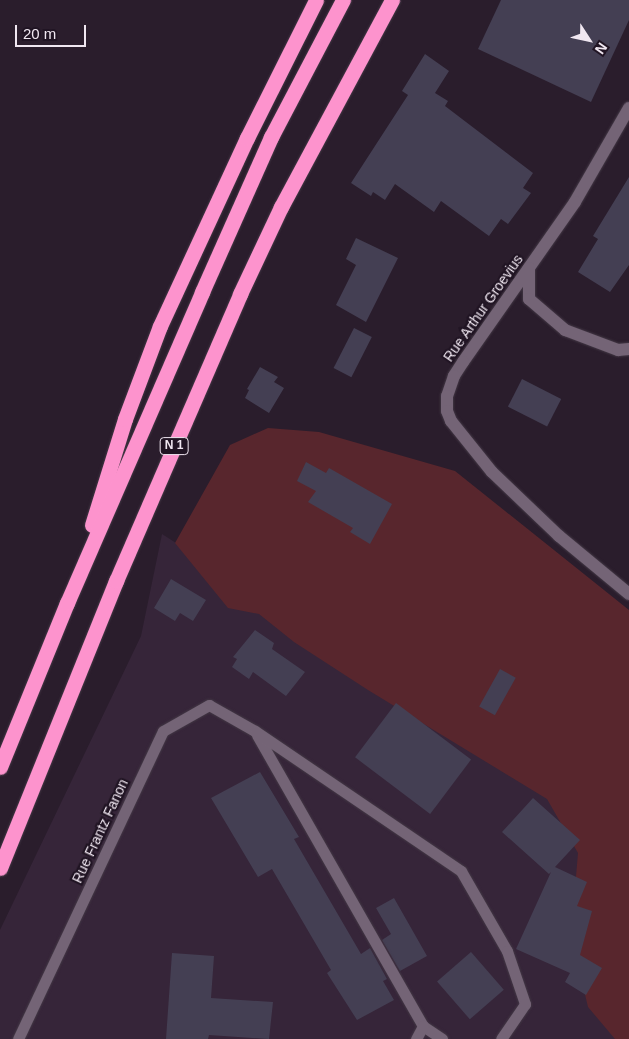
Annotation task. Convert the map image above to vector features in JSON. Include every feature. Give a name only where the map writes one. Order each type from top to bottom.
[{"type":"highway","points":[[67,603],[125,419],[160,326],[246,138],[316,0]]},
{"type":"highway","name":"N 1","points":[[0,767],[67,603],[272,137],[343,0]]},
{"type":"highway","name":"N 1","points":[[0,868],[116,580],[240,294],[282,207],[392,0]]},
{"type":"highway","points":[[366,50],[398,0]]},
{"type":"street","name":"Rue Arthur Groevius","points":[[629,108],[575,202],[454,376],[447,396],[451,421],[492,472],[559,536],[629,594]]},
{"type":"street","points":[[529,268],[529,299],[565,330],[618,350],[629,349]]},
{"type":"lane","name":"Rue Frantz Fanon","points":[[18,1039],[163,731],[209,706],[255,731],[461,870],[507,952],[525,1004],[501,1039]]},
{"type":"lane","points":[[255,731],[423,1026],[442,1039]]},
{"type":"lane","points":[[416,1039],[423,1026]]},
{"type":"shaded area","points":[[268,428],[319,432],[455,471],[629,610],[629,1039],[615,1039],[588,1007],[571,935],[578,853],[547,799],[368,690],[294,642],[259,614],[228,608],[175,543],[230,445]]},
{"type":"shaded area","points":[[162,534],[629,833],[629,1039],[0,1039],[0,930],[141,636]]},
{"type":"building","points":[[501,0],[629,0],[629,20],[591,102],[478,49]]},
{"type":"building","points":[[425,54],[449,71],[435,93],[448,101],[445,106],[533,173],[523,188],[531,193],[508,224],[501,219],[489,236],[441,201],[434,212],[395,184],[385,200],[373,192],[371,196],[351,183],[408,95],[402,91]]},
{"type":"building","points":[[629,177],[629,265],[610,292],[578,272],[598,239],[593,236]]},
{"type":"building","points":[[356,238],[398,258],[366,322],[336,305],[356,265],[346,259]]},
{"type":"building","points":[[354,328],[372,337],[351,377],[334,368]]},
{"type":"building","points":[[260,367],[278,377],[274,382],[284,388],[269,413],[245,398],[249,390],[247,389]]},
{"type":"building","points":[[522,379],[561,399],[547,427],[508,407]]},
{"type":"building","points":[[306,462],[326,473],[329,468],[392,504],[370,544],[350,532],[353,528],[308,502],[316,491],[297,481]]},
{"type":"building","points":[[171,579],[206,600],[193,621],[180,613],[175,621],[154,608]]},
{"type":"building","points":[[255,630],[274,643],[272,649],[305,672],[286,696],[253,672],[249,679],[232,667],[237,659],[233,657]]},
{"type":"building","points":[[500,669],[516,678],[495,715],[479,707]]},
{"type":"building","points":[[396,703],[471,760],[430,814],[355,757]]},
{"type":"building","points":[[260,772],[299,837],[294,839],[361,954],[370,948],[387,979],[383,981],[394,1000],[357,1020],[327,973],[331,970],[272,869],[258,877],[211,798]]},
{"type":"building","points":[[533,798],[580,840],[555,867],[587,882],[577,906],[592,911],[580,955],[602,968],[586,995],[565,982],[570,973],[516,949],[551,872],[549,874],[502,832]]},
{"type":"building","points":[[394,898],[427,956],[400,971],[382,940],[391,934],[376,908]]},
{"type":"building","points":[[471,952],[504,990],[470,1019],[437,982]]},
{"type":"building","points":[[172,953],[214,956],[211,998],[273,1002],[269,1039],[209,1035],[208,1039],[166,1039]]}]
